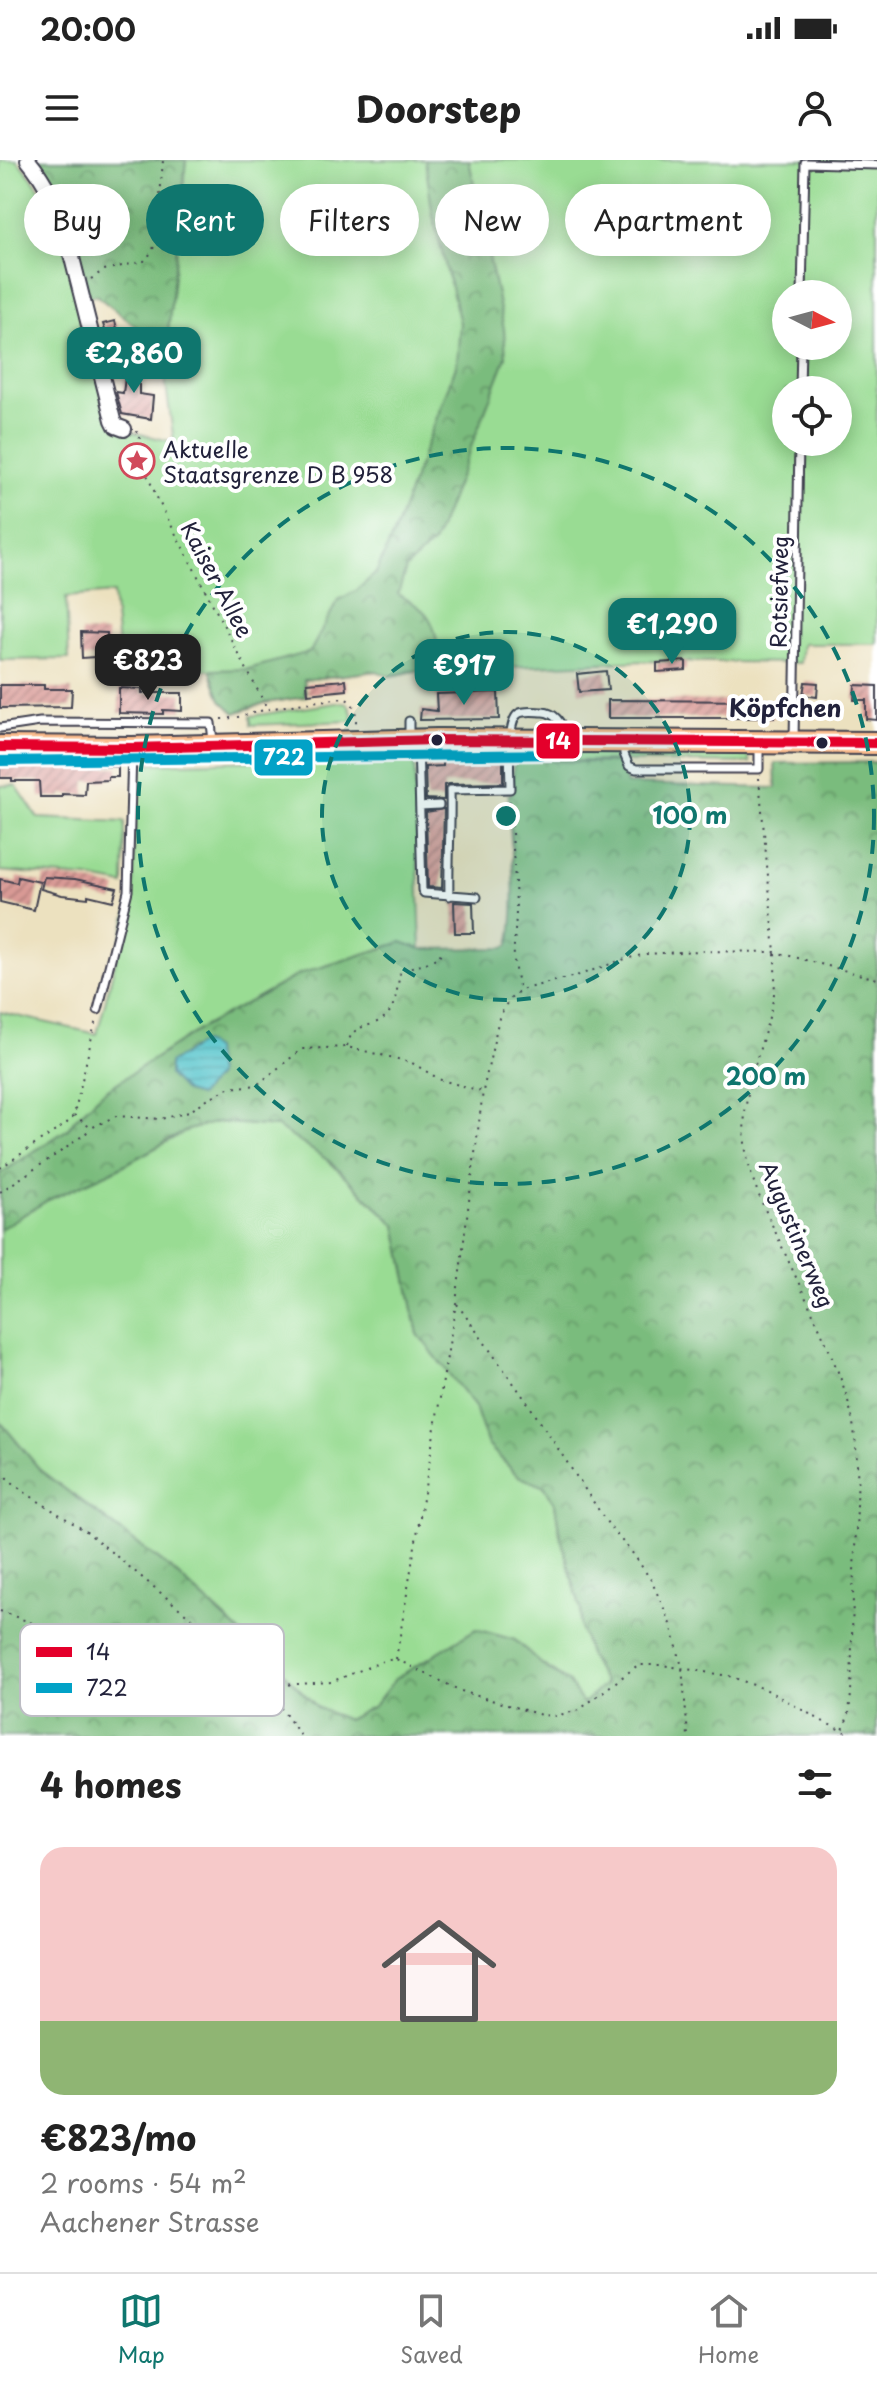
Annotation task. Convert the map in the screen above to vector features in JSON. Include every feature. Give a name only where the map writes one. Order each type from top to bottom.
[{"type":"main road","points":[[0,747],[123,748],[212,734],[281,743],[412,734],[511,740],[877,743]]},
{"type":"street","points":[[28,160],[57,205],[113,420],[116,426],[124,429]]},
{"type":"lane","points":[[802,280],[805,163],[877,165]]},
{"type":"lane","name":"Rotsiefweg","points":[[794,743],[799,456]]},
{"type":"lane","points":[[0,728],[40,722],[113,723],[212,734]]},
{"type":"lane","points":[[98,1010],[128,891],[123,748],[113,723]]},
{"type":"lane","points":[[412,734],[420,806],[422,890],[424,893],[477,897]]},
{"type":"lane","points":[[449,896],[450,790],[510,789],[511,740]]},
{"type":"lane","points":[[624,741],[624,754],[629,766],[636,769],[759,769],[759,743]]},
{"type":"lane","points":[[420,806],[439,805]]},
{"type":"path","points":[[78,283],[93,279],[104,270],[144,261],[151,253],[162,224],[159,210],[163,160]]},
{"type":"path","name":"Kaiser Allee","points":[[124,429],[140,433],[141,461],[153,488],[268,709]]},
{"type":"path","points":[[212,734],[216,719],[244,718],[268,709],[344,698],[351,701],[354,707],[356,725]]},
{"type":"path","name":"Augustinerweg","points":[[759,769],[775,952],[773,997],[745,1103],[745,1143],[755,1184],[833,1362],[852,1418],[856,1510],[851,1694],[849,1713],[841,1736]]},
{"type":"path","points":[[510,789],[516,907],[512,954],[520,990]]},
{"type":"path","points":[[347,1047],[349,1036],[358,1028],[385,1017],[393,1005],[401,969],[422,965],[440,956],[441,948]]},
{"type":"path","points":[[396,1659],[456,1303],[483,1091],[499,1018],[508,1001],[520,990],[646,954],[775,952],[877,979]]},
{"type":"path","points":[[0,1168],[66,1124],[74,1115],[98,1010]]},
{"type":"path","points":[[0,1192],[91,1128],[116,1116],[161,1119],[189,1112],[229,1088],[257,1085],[302,1049],[347,1047],[412,1063],[441,1080],[483,1091]]},
{"type":"path","points":[[74,1115],[91,1128]]},
{"type":"path","points":[[456,1303],[527,1402],[610,1527],[651,1580],[671,1624],[682,1667],[688,1736]]},
{"type":"path","points":[[0,1472],[24,1492],[87,1532],[198,1624]]},
{"type":"path","points":[[0,1611],[35,1624]]},
{"type":"path","points":[[284,1685],[331,1682],[383,1661],[396,1659],[461,1691],[541,1715],[556,1716],[579,1710],[638,1665],[682,1667],[729,1676],[767,1690],[853,1736]]},
{"type":"path","points":[[284,1712],[301,1736]]},
{"type":"green space","points":[[0,160],[17,160],[36,184],[24,184],[24,256],[67,256],[123,430],[174,442],[164,370],[176,256],[264,256],[264,184],[183,184],[186,160],[877,160],[877,644],[802,644],[800,663],[644,661],[415,671],[388,676],[376,671],[304,680],[306,697],[265,703],[235,713],[221,700],[210,670],[120,670],[113,593],[66,597],[69,659],[0,660]]},
{"type":"green space","points":[[35,160],[186,160],[183,184],[146,184],[146,256],[176,256],[164,370],[149,365],[140,330],[96,295],[86,297],[71,256],[130,256],[130,184],[44,184]]},
{"type":"green space","points":[[425,160],[469,160],[474,184],[435,184],[435,224]]},
{"type":"green space","points":[[443,256],[489,256],[504,329],[506,357],[434,542],[406,568],[398,594],[419,607],[429,618],[436,636],[439,669],[388,676],[376,671],[304,680],[306,697],[265,703],[235,713],[221,700],[210,670],[248,669],[310,652],[338,600],[356,591],[376,573],[457,363],[460,323]]},
{"type":"green space","points":[[342,702],[348,704],[352,721],[251,725],[251,716]]},
{"type":"green space","points":[[580,748],[742,751],[748,753],[750,763],[514,760],[514,755],[577,756]]},
{"type":"green space","points":[[414,757],[421,949],[402,942],[300,974],[201,1028],[102,1093],[68,1129],[0,1174],[0,1012],[97,1034],[133,892],[136,764]]},
{"type":"green space","points":[[513,760],[620,763],[627,784],[776,788],[775,763],[877,762],[877,1736],[0,1736],[0,1421],[41,1471],[171,1569],[231,1624],[20,1624],[20,1716],[284,1716],[284,1673],[318,1708],[347,1720],[374,1706],[395,1679],[476,1629],[515,1640],[546,1668],[568,1682],[583,1703],[605,1684],[590,1657],[580,1627],[581,1610],[559,1530],[555,1503],[545,1487],[518,1476],[488,1445],[475,1407],[418,1334],[396,1225],[329,1161],[277,1127],[217,1122],[188,1130],[113,1171],[48,1200],[0,1229],[0,1174],[68,1129],[102,1093],[201,1028],[300,974],[402,942],[421,949],[504,948],[509,945],[514,891],[508,795],[513,792]]},
{"type":"green space","points":[[16,785],[38,818],[125,822],[124,885],[87,878],[0,871],[0,786]]},
{"type":"green space","points":[[217,1122],[277,1127],[329,1161],[396,1225],[418,1334],[475,1407],[488,1445],[518,1476],[545,1487],[555,1503],[559,1530],[581,1610],[580,1627],[590,1657],[605,1684],[583,1704],[568,1682],[533,1658],[476,1629],[395,1679],[374,1706],[347,1720],[318,1708],[284,1673],[284,1624],[231,1624],[171,1569],[41,1471],[0,1422],[0,1229],[48,1200],[113,1171],[188,1130]]},
{"type":"water","points":[[203,1042],[214,1049],[217,1076],[199,1096],[185,1092],[169,1075],[169,1063]]},
{"type":"building","points":[[115,321],[122,347],[106,351],[103,324]]},
{"type":"building","points":[[127,363],[139,364],[139,394],[153,396],[151,419],[122,414],[116,392],[123,393]]},
{"type":"building","points":[[81,632],[107,633],[108,656],[82,658]]},
{"type":"building","points":[[686,661],[686,670],[657,672],[657,663]]},
{"type":"building","points":[[606,671],[608,690],[579,692],[577,674]]},
{"type":"building","points":[[346,680],[347,690],[308,694],[307,683]]},
{"type":"building","points":[[805,682],[818,683],[817,697],[803,695]]},
{"type":"building","points":[[0,685],[44,685],[44,689],[72,689],[71,707],[0,708]]},
{"type":"building","points":[[855,685],[877,686],[877,720],[866,719],[866,700],[854,700]]},
{"type":"building","points":[[119,688],[142,689],[142,693],[182,693],[182,711],[119,713]]},
{"type":"building","points":[[498,692],[499,719],[420,720],[421,709],[437,711],[436,694]]},
{"type":"building","points":[[608,700],[774,701],[774,718],[608,718]]},
{"type":"building","points":[[503,760],[503,783],[444,785],[444,800],[426,799],[425,767],[443,766],[443,762]]},
{"type":"building","points":[[0,766],[118,767],[118,777],[86,781],[85,795],[62,794],[62,797],[40,797],[39,781],[0,778]]},
{"type":"building","points":[[444,809],[442,888],[428,887],[426,812]]},
{"type":"building","points":[[18,877],[40,882],[34,910],[0,902],[0,879],[17,883]]},
{"type":"building","points":[[44,877],[75,879],[117,888],[113,901],[88,895],[88,898],[62,895],[41,889]]},
{"type":"building","points":[[454,902],[473,903],[474,933],[455,933]]},
{"type":"transit line","name":"14","points":[[0,747],[132,748],[437,740],[877,743]]},
{"type":"transit line","name":"722","points":[[0,761],[567,754]]},
{"type":"place","name":"Aktuelle Staatsgrenze D B 958","points":[[137,461]]},
{"type":"district","name":"Köpfchen","points":[[785,707]]}]
